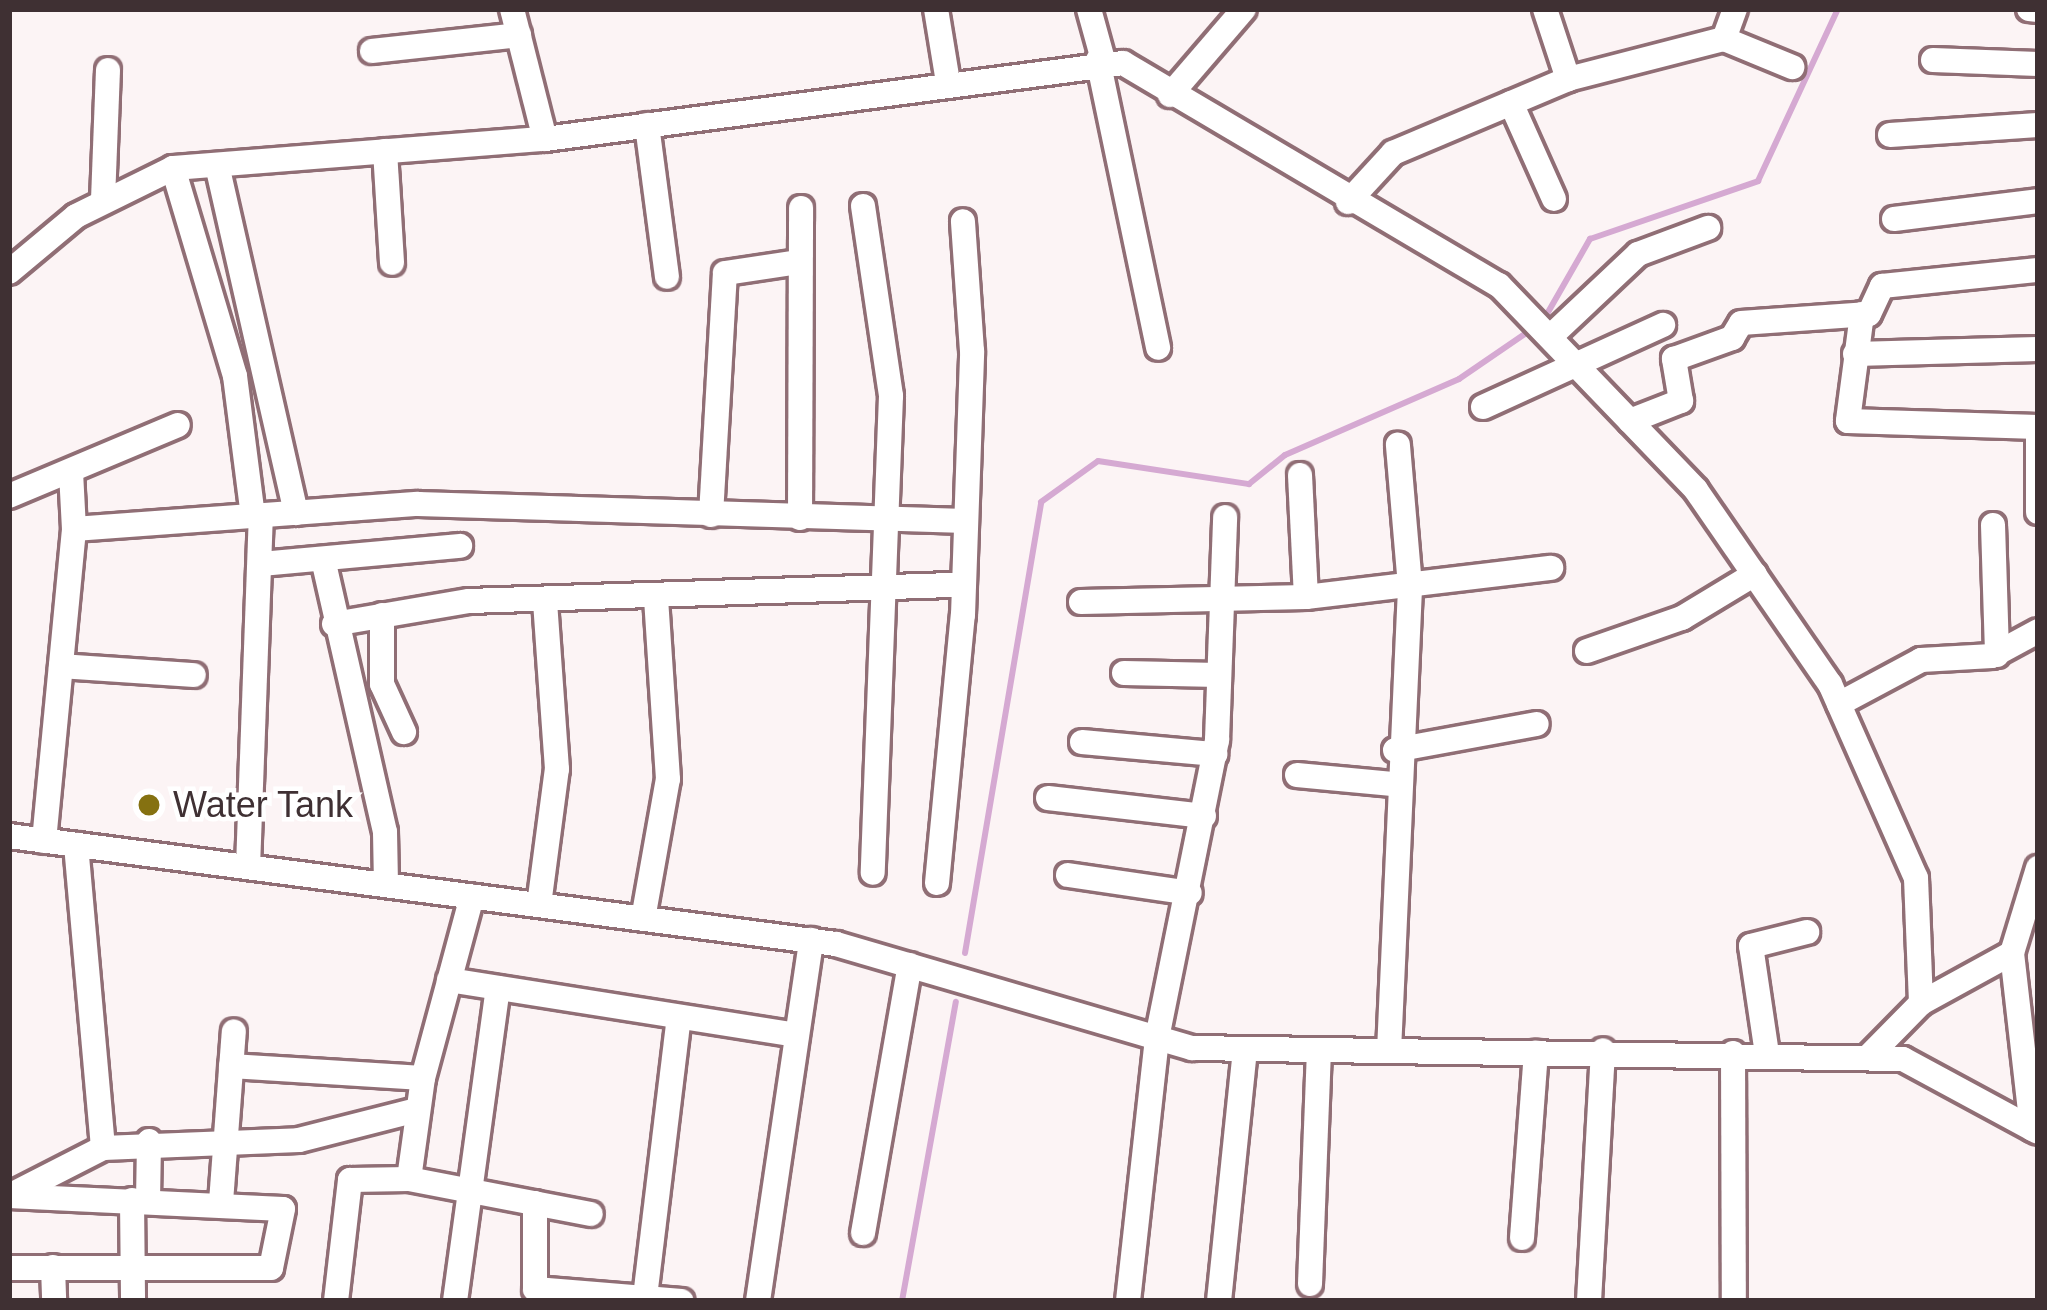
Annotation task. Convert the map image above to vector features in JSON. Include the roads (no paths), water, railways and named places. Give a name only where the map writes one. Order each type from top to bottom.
[{"type":"street","points":[[512,9],[545,139]]},
{"type":"street","points":[[936,9],[948,82]]},
{"type":"street","points":[[1089,9],[1158,348]]},
{"type":"street","points":[[1170,95],[1244,9]]},
{"type":"street","points":[[1545,9],[1568,79]]},
{"type":"street","points":[[1724,39],[1735,9]]},
{"type":"street","points":[[2029,9],[2038,10]]},
{"type":"street","points":[[372,51],[519,35]]},
{"type":"street","points":[[1348,202],[1382,159],[1568,79],[1724,39],[1792,67]]},
{"type":"street","points":[[9,272],[103,200],[173,168],[545,139],[1100,60],[1170,95],[1348,202],[1499,285],[1630,421],[1755,574],[1839,704],[1916,878],[1921,1003]]},
{"type":"street","points":[[1934,60],[2038,64]]},
{"type":"street","points":[[103,200],[107,70]]},
{"type":"street","points":[[1511,103],[1554,199]]},
{"type":"street","points":[[647,125],[667,277]]},
{"type":"street","points":[[1890,135],[2038,125]]},
{"type":"street","points":[[385,151],[392,263]]},
{"type":"street","points":[[217,165],[296,514]]},
{"type":"street","points":[[173,168],[235,376],[257,517],[261,564],[248,868]]},
{"type":"street","points":[[1894,218],[2038,201]]},
{"type":"street","points":[[863,206],[888,349],[888,583],[874,873]]},
{"type":"street","points":[[800,518],[801,208]]},
{"type":"street","points":[[937,883],[964,585],[964,221]]},
{"type":"street","points":[[1546,333],[1638,254],[1708,228]]},
{"type":"street","points":[[711,515],[725,273],[799,262]]},
{"type":"street","points":[[2038,270],[1882,286],[1862,314],[1848,421],[2038,428],[2038,512]]},
{"type":"street","points":[[1630,421],[1681,401],[1672,362],[1732,338],[1741,323],[1862,314]]},
{"type":"street","points":[[1483,407],[1581,370],[1663,325]]},
{"type":"street","points":[[1855,354],[2038,349]]},
{"type":"street","points":[[9,496],[178,425]]},
{"type":"street","points":[[1389,1051],[1395,750],[1410,586],[1398,445]]},
{"type":"street","points":[[44,841],[74,529],[71,472]]},
{"type":"street","points":[[1300,475],[1306,597]]},
{"type":"street","points":[[74,529],[418,504],[966,521]]},
{"type":"street","points":[[1128,1301],[1157,1038],[1190,893],[1214,754],[1225,517]]},
{"type":"street","points":[[1994,525],[1997,655]]},
{"type":"street","points":[[261,564],[460,546]]},
{"type":"street","points":[[323,559],[334,624],[379,803],[386,886]]},
{"type":"street","points":[[1081,602],[1306,597],[1551,568]]},
{"type":"street","points":[[1587,651],[1682,618],[1755,574]]},
{"type":"street","points":[[334,624],[545,600],[888,583],[964,585]]},
{"type":"street","points":[[643,919],[668,779],[656,598]]},
{"type":"street","points":[[538,905],[557,770],[545,600]]},
{"type":"street","points":[[382,615],[382,684],[404,732]]},
{"type":"street","points":[[1839,704],[1921,659],[1997,655],[2038,631]]},
{"type":"street","points":[[61,666],[194,675]]},
{"type":"street","points":[[1124,673],[1220,675]]},
{"type":"street","points":[[1395,750],[1537,724]]},
{"type":"street","points":[[1082,742],[1214,754]]},
{"type":"street","points":[[1297,775],[1394,784]]},
{"type":"street","points":[[1048,799],[1204,816]]},
{"type":"street","points":[[9,836],[811,940],[1157,1038],[1245,1049],[1603,1050],[1904,1059],[2035,1131]]},
{"type":"street","points":[[76,845],[103,1148]]},
{"type":"street","points":[[2035,1131],[2012,953],[2038,868]]},
{"type":"street","points":[[1068,875],[1190,893]]},
{"type":"street","points":[[409,1179],[423,1078],[472,897]]},
{"type":"street","points":[[1767,1054],[1751,946],[1807,932]]},
{"type":"street","points":[[758,1301],[811,940]]},
{"type":"street","points":[[1867,1058],[1921,1003],[2012,953]]},
{"type":"street","points":[[862,1233],[910,965]]},
{"type":"street","points":[[449,980],[796,1035]]},
{"type":"street","points":[[454,1301],[478,1192],[497,988]]},
{"type":"street","points":[[645,1297],[679,1017]]},
{"type":"street","points":[[221,1202],[234,1031]]},
{"type":"street","points":[[1219,1301],[1245,1049]]},
{"type":"street","points":[[1310,1284],[1319,1050]]},
{"type":"street","points":[[1589,1301],[1603,1050]]},
{"type":"street","points":[[1522,1238],[1535,1053]]},
{"type":"street","points":[[1732,1053],[1734,1301]]},
{"type":"street","points":[[231,1066],[423,1078]]},
{"type":"street","points":[[9,1268],[276,1266],[282,1207],[9,1196],[103,1148],[149,1141],[299,1140],[417,1110]]},
{"type":"street","points":[[133,1301],[131,1265],[149,1141]]},
{"type":"street","points":[[336,1301],[350,1180],[409,1179],[591,1214]]},
{"type":"street","points":[[535,1203],[535,1289],[682,1301]]},
{"type":"street","points":[[53,1267],[54,1301]]},
{"type":"waterway","points":[[1543,321],[1590,239],[1758,181],[1838,9]]},
{"type":"waterway","points":[[965,953],[1041,502],[1098,461],[1249,484],[1285,455],[1459,379],[1532,329]]},
{"type":"waterway","points":[[902,1301],[956,1002]]},
{"type":"place","name":"Water Tank","points":[[149,805]]}]
